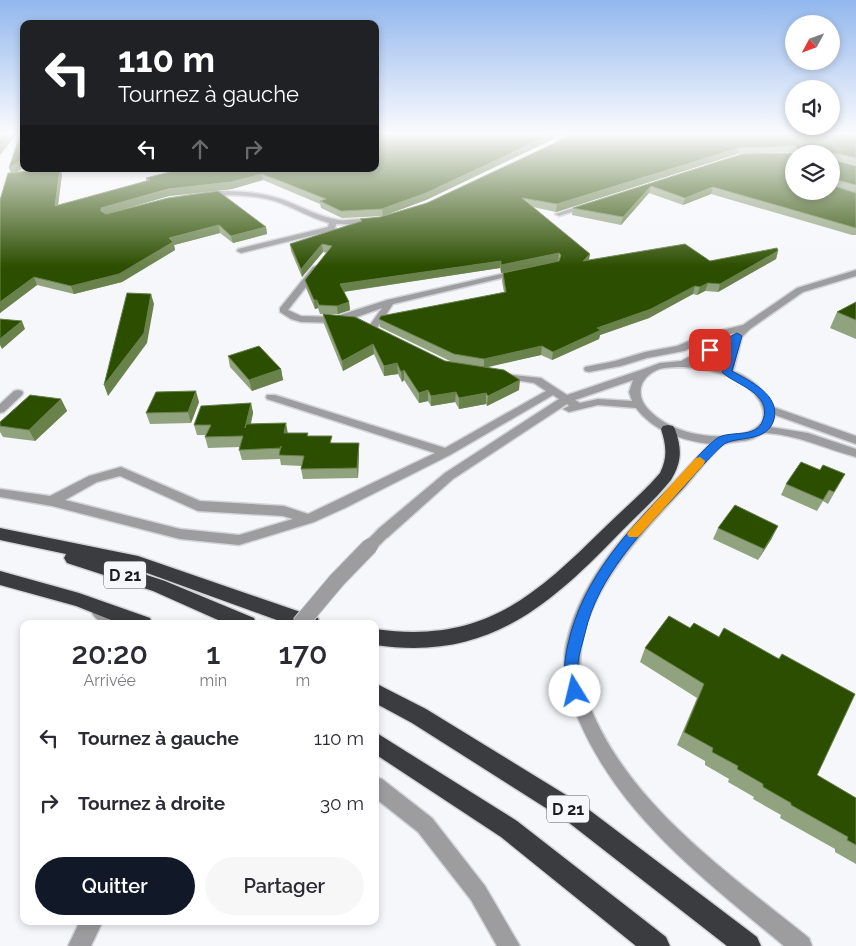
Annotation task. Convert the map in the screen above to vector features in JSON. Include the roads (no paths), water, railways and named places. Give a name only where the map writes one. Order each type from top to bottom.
[{"type":"highway","points":[[379,638],[393,640],[444,636],[481,629],[520,610],[582,561],[667,474],[675,452],[668,429]]},
{"type":"highway","points":[[0,534],[138,563],[300,620]]},
{"type":"highway","name":"D 21","points":[[0,534],[159,586],[238,620]]},
{"type":"highway","name":"D 21","points":[[0,578],[79,600],[133,620]]},
{"type":"highway","name":"D 21","points":[[379,694],[419,716],[576,814],[748,946]]},
{"type":"highway","points":[[379,745],[509,829],[657,946]]},
{"type":"street","points":[[167,200],[198,194],[243,194],[276,199],[332,221],[350,223],[382,220]]},
{"type":"street","points":[[559,214],[597,202]]},
{"type":"street","points":[[241,252],[332,228],[332,221]]},
{"type":"street","points":[[321,262],[283,310],[285,313],[298,318],[337,320],[365,326],[384,334]]},
{"type":"street","points":[[337,320],[390,302],[528,271]]},
{"type":"street","points":[[683,364],[737,336],[800,290],[856,273]]},
{"type":"street","points":[[365,326],[390,302]]},
{"type":"street","points":[[589,369],[618,364],[645,354],[680,349],[709,336],[747,327]]},
{"type":"street","points":[[727,372],[737,336]]},
{"type":"street","points":[[304,620],[382,534],[449,476],[579,393],[644,373],[654,368],[683,364],[712,367],[727,372],[756,389],[765,399],[769,409],[768,420],[761,429],[744,437],[721,440],[703,439],[668,429],[650,418],[638,405],[634,393],[636,382],[644,373]]},
{"type":"street","points":[[489,373],[537,380],[577,406]]},
{"type":"street","points":[[0,493],[52,501],[180,534],[239,540],[309,519],[446,452],[553,391]]},
{"type":"street","points":[[0,410],[18,394]]},
{"type":"street","points":[[271,397],[446,452]]},
{"type":"street","points":[[534,421],[577,406],[598,402],[638,405]]},
{"type":"street","points":[[769,409],[856,440]]},
{"type":"street","points":[[761,429],[808,437],[856,453]]},
{"type":"street","points":[[721,440],[638,528],[602,575],[578,631],[571,663],[575,691],[587,724],[604,754],[639,800],[692,856],[801,946]]},
{"type":"street","points":[[52,501],[93,479],[122,470],[198,506],[284,512],[309,519]]},
{"type":"street","points":[[79,600],[112,620]]},
{"type":"street","points":[[379,789],[425,825],[478,893],[509,946]]},
{"type":"street","points":[[79,946],[90,925]]},
{"type":"street","points":[[84,946],[91,925]]}]
